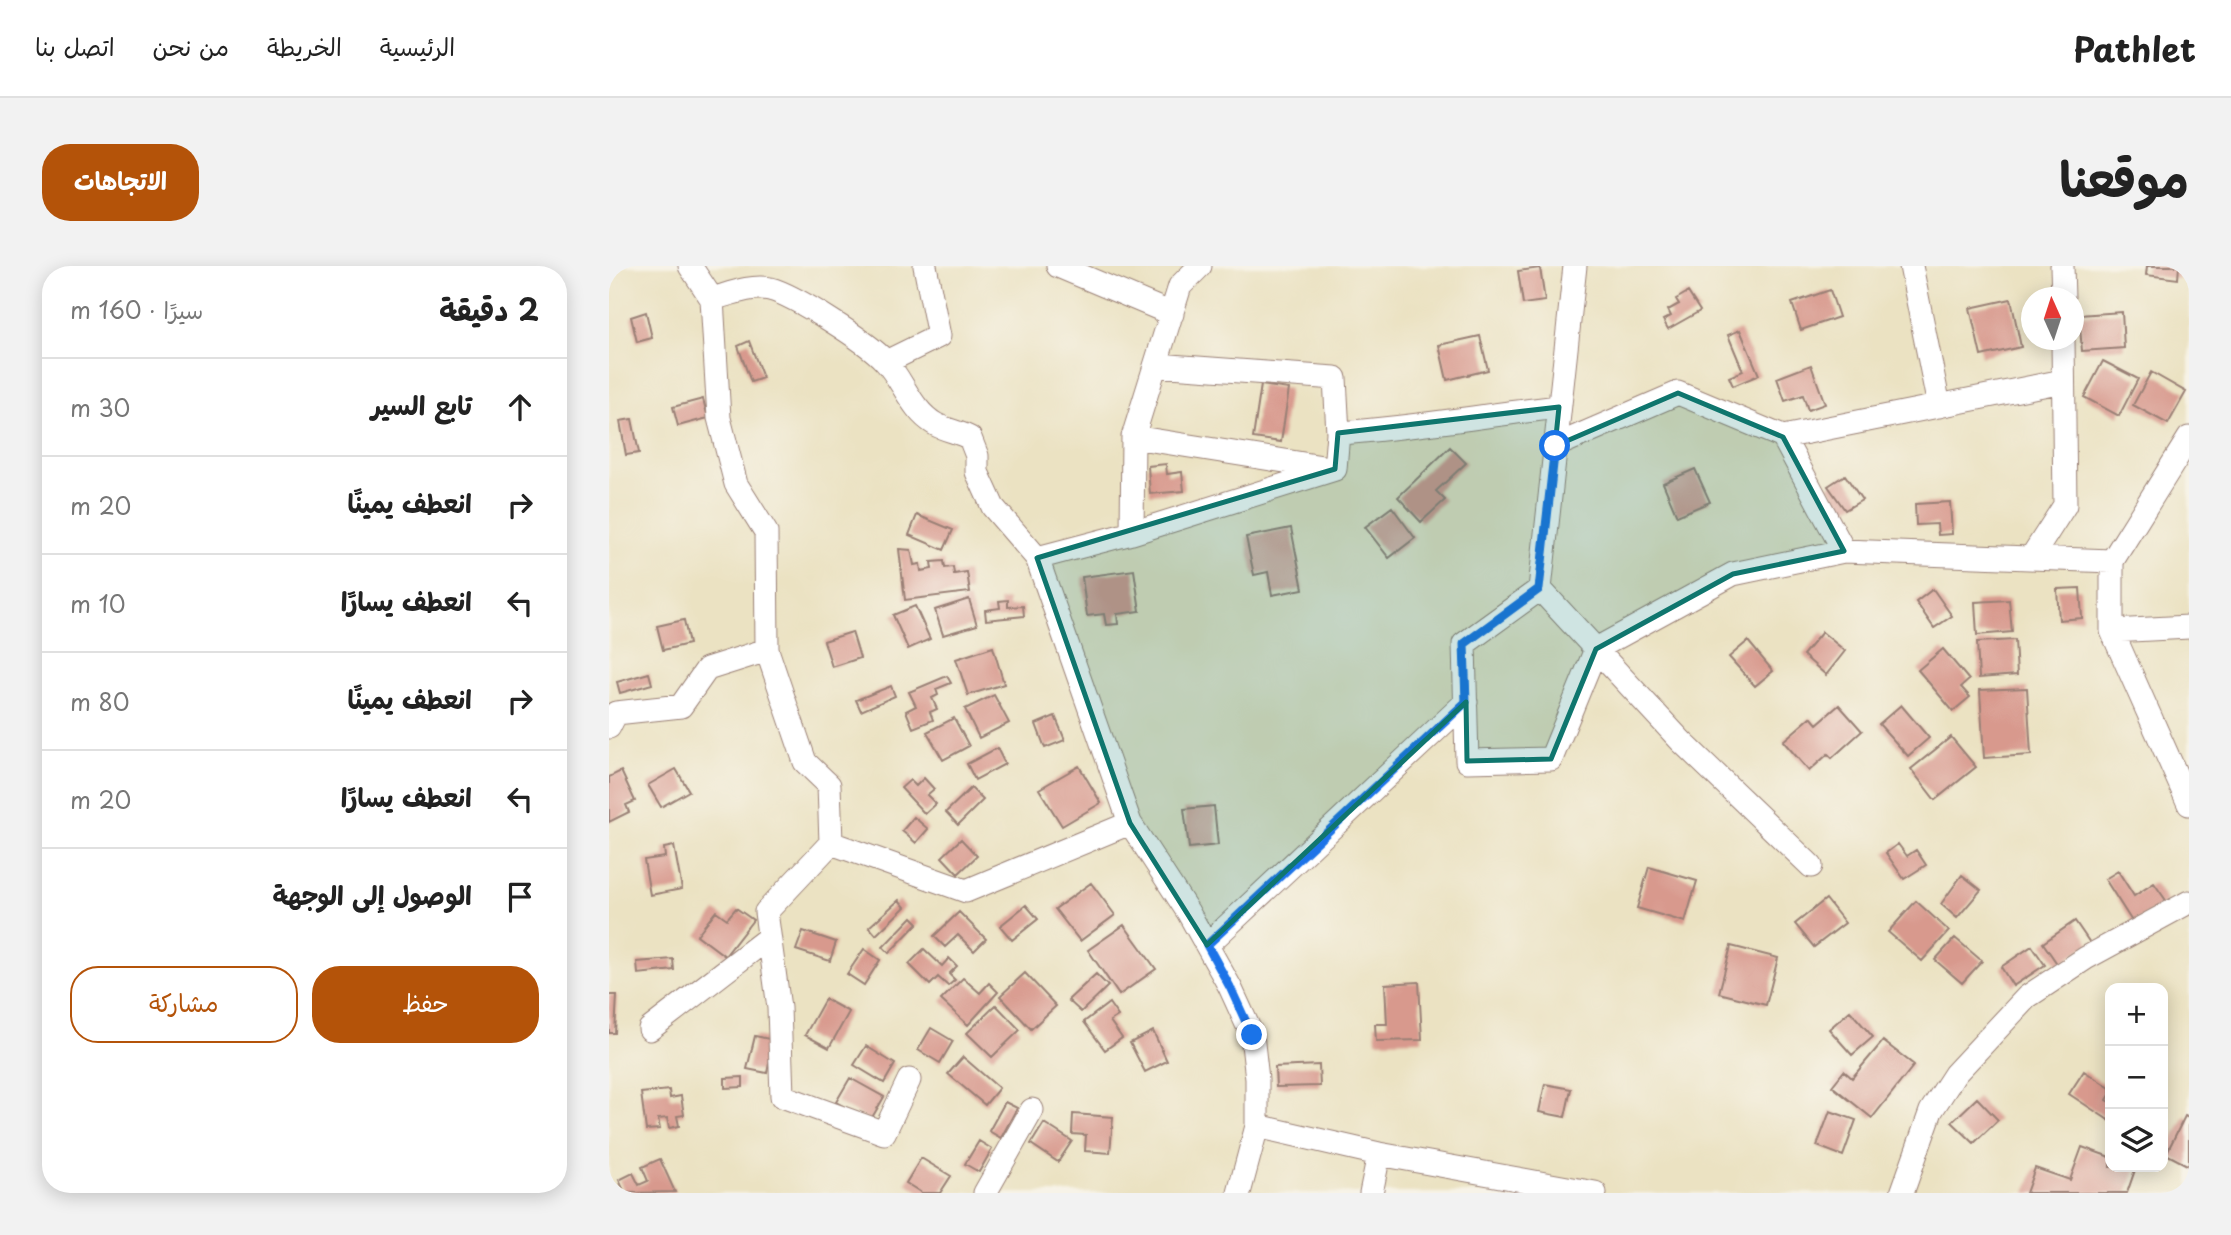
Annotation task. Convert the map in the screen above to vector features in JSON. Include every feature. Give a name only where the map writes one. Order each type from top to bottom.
[{"type":"street","points":[[690,266],[712,299],[719,418],[736,484],[766,532],[767,650],[805,762],[829,785],[831,842],[766,912],[779,1008],[782,1096],[884,1133],[909,1080]]},
{"type":"street","points":[[886,362],[939,336],[925,266]]},
{"type":"street","points":[[1058,266],[1172,314]]},
{"type":"street","points":[[1132,533],[1133,437],[1180,286],[1200,266]]},
{"type":"street","points":[[1575,266],[1539,589],[1464,644],[1467,761],[1551,759],[1596,649],[1733,574],[1844,551],[2112,561]]},
{"type":"street","points":[[1911,266],[1939,406]]},
{"type":"street","points":[[2062,266],[2063,287]]},
{"type":"street","points":[[712,299],[755,288],[771,289],[854,336],[886,362],[920,412],[936,425],[970,438],[977,456],[978,472],[993,508],[1037,558],[1130,823],[1207,945],[1252,1035],[1257,1079],[1257,1126],[1239,1193]]},
{"type":"street","points":[[2031,558],[2065,505],[2063,350]]},
{"type":"street","points":[[1157,365],[1335,379],[1338,433],[1335,469]]},
{"type":"street","points":[[1555,446],[1678,393],[1783,437],[2063,381]]},
{"type":"street","points":[[1338,433],[1400,429],[1479,415],[1559,407]]},
{"type":"street","points":[[1133,437],[1335,469]]},
{"type":"street","points":[[1783,437],[1844,551]]},
{"type":"street","points":[[2189,438],[2112,561],[2112,631],[2189,804]]},
{"type":"street","points":[[1037,558],[1132,533],[1335,469]]},
{"type":"street","points":[[1539,589],[1681,741],[1811,866]]},
{"type":"street","points":[[2112,631],[2189,627]]},
{"type":"street","points":[[609,727],[616,713],[681,706],[707,669],[767,650]]},
{"type":"street","points":[[1207,945],[1466,702]]},
{"type":"street","points":[[831,842],[967,891],[1130,823]]},
{"type":"street","points":[[1902,1193],[1931,1111],[1955,1074],[2027,997],[2086,958],[2189,902]]},
{"type":"street","points":[[650,1029],[768,939]]},
{"type":"street","points":[[985,1193],[1032,1110]]},
{"type":"street","points":[[1257,1126],[1378,1154],[1595,1193]]},
{"type":"street","points":[[1371,1193],[1378,1154]]},
{"type":"highlighted area","points":[[1678,393],[1783,437],[1844,551],[1733,574],[1596,649],[1551,759],[1467,761],[1466,702],[1207,945],[1130,823],[1037,558],[1335,469],[1338,433],[1559,407],[1555,446]]},
{"type":"building","points":[[2147,266],[2179,266],[2178,279],[2146,275]]},
{"type":"building","points":[[1540,268],[1545,301],[1523,304],[1518,271]]},
{"type":"building","points":[[1830,290],[1839,317],[1801,330],[1792,303]]},
{"type":"building","points":[[1688,292],[1700,311],[1668,329],[1663,320],[1671,316],[1668,310],[1679,304],[1676,299]]},
{"type":"building","points":[[2011,299],[2021,347],[1981,356],[1970,308]]},
{"type":"building","points":[[646,312],[652,338],[637,342],[631,317]]},
{"type":"building","points":[[2122,312],[2124,348],[2082,351],[2084,315]]},
{"type":"building","points":[[1740,330],[1759,375],[1733,386],[1729,377],[1743,371],[1728,335]]},
{"type":"building","points":[[1480,336],[1488,370],[1447,380],[1439,345]]},
{"type":"building","points":[[749,341],[763,378],[751,382],[738,346]]},
{"type":"building","points":[[2103,361],[2138,379],[2119,416],[2084,397]]},
{"type":"building","points":[[1811,365],[1825,404],[1808,410],[1803,395],[1785,401],[1777,378]]},
{"type":"building","points":[[2151,372],[2186,392],[2168,424],[2133,405]]},
{"type":"building","points":[[1261,385],[1289,389],[1281,442],[1253,438]]},
{"type":"building","points":[[703,399],[708,418],[678,426],[673,407]]},
{"type":"building","points":[[632,419],[639,453],[626,455],[620,421]]},
{"type":"building","points":[[1450,447],[1466,463],[1436,491],[1445,500],[1421,522],[1398,497]]},
{"type":"building","points":[[1166,464],[1167,474],[1182,472],[1184,491],[1150,494],[1148,466]]},
{"type":"building","points":[[1695,469],[1710,502],[1677,516],[1663,483]]},
{"type":"building","points":[[1845,475],[1862,500],[1845,510],[1828,486]]},
{"type":"building","points":[[1950,502],[1952,534],[1938,535],[1937,524],[1916,525],[1915,504]]},
{"type":"building","points":[[1392,507],[1415,538],[1389,558],[1365,527]]},
{"type":"building","points":[[917,515],[953,530],[944,550],[909,535]]},
{"type":"building","points":[[1291,528],[1303,589],[1272,595],[1268,572],[1254,575],[1246,537]]},
{"type":"building","points":[[899,549],[911,550],[914,565],[920,564],[921,571],[932,569],[931,562],[944,561],[945,568],[953,567],[954,574],[967,572],[970,592],[905,600]]},
{"type":"building","points":[[1134,570],[1140,611],[1117,614],[1118,624],[1106,625],[1104,614],[1087,616],[1082,577]]},
{"type":"building","points":[[2080,588],[2082,618],[2059,620],[2057,589]]},
{"type":"building","points":[[1933,589],[1952,616],[1934,628],[1916,602]]},
{"type":"building","points":[[969,599],[977,625],[943,635],[935,610]]},
{"type":"building","points":[[1008,600],[1008,607],[1023,606],[1024,616],[986,620],[985,610],[1000,608],[999,601]]},
{"type":"building","points":[[2009,600],[2012,632],[1977,635],[1975,602]]},
{"type":"building","points":[[915,606],[930,639],[908,649],[893,615]]},
{"type":"building","points":[[684,620],[689,644],[663,650],[657,626]]},
{"type":"building","points":[[852,632],[860,658],[832,667],[824,641]]},
{"type":"building","points":[[1822,632],[1845,651],[1826,675],[1803,655]]},
{"type":"building","points":[[2015,640],[2017,675],[1979,678],[1977,642]]},
{"type":"building","points":[[1748,641],[1773,671],[1755,686],[1729,657]]},
{"type":"building","points":[[993,647],[1004,684],[968,695],[956,659]]},
{"type":"building","points":[[1943,649],[1969,680],[1961,687],[1970,697],[1953,711],[1918,670]]},
{"type":"building","points":[[649,673],[652,684],[620,693],[617,682]]},
{"type":"building","points":[[947,676],[951,683],[936,689],[938,695],[932,698],[937,709],[930,712],[933,720],[913,728],[906,711],[916,706],[909,692]]},
{"type":"building","points":[[891,686],[895,696],[861,711],[856,700]]},
{"type":"building","points":[[2027,688],[2031,755],[1984,758],[1980,690]]},
{"type":"building","points":[[994,695],[1009,723],[979,738],[965,709]]},
{"type":"building","points":[[1839,705],[1862,731],[1832,758],[1828,754],[1809,771],[1783,741],[1811,717],[1817,724]]},
{"type":"building","points":[[1901,705],[1929,738],[1908,756],[1879,724]]},
{"type":"building","points":[[1055,716],[1065,740],[1045,748],[1036,724]]},
{"type":"building","points":[[954,718],[969,746],[943,760],[927,732]]},
{"type":"building","points":[[1951,737],[1976,767],[1935,800],[1911,769]]},
{"type":"building","points":[[997,748],[1005,764],[975,780],[967,764]]},
{"type":"building","points":[[1079,766],[1101,803],[1062,826],[1039,789]]},
{"type":"building","points":[[676,769],[689,791],[661,807],[648,785]]},
{"type":"building","points":[[621,771],[635,801],[626,805],[629,812],[609,822],[609,777]]},
{"type":"building","points":[[924,778],[934,789],[927,795],[936,804],[925,814],[901,788],[910,780],[916,786]]},
{"type":"building","points":[[971,788],[983,800],[958,825],[946,812]]},
{"type":"building","points":[[1214,806],[1218,845],[1189,848],[1184,809]]},
{"type":"building","points":[[914,817],[928,829],[916,843],[902,831]]},
{"type":"building","points":[[961,839],[977,856],[958,874],[942,857]]},
{"type":"building","points":[[1898,844],[1907,856],[1916,850],[1926,865],[1904,879],[1886,853]]},
{"type":"building","points":[[674,846],[682,889],[650,895],[644,860],[665,857],[664,848]]},
{"type":"building","points":[[1649,867],[1697,881],[1685,922],[1637,908]]},
{"type":"building","points":[[2118,871],[2134,896],[2154,883],[2167,902],[2133,923],[2105,879]]},
{"type":"building","points":[[1962,875],[1981,890],[1957,918],[1941,904]]},
{"type":"building","points":[[1091,883],[1115,915],[1080,941],[1055,909]]},
{"type":"building","points":[[1826,899],[1845,923],[1814,947],[1795,924]]},
{"type":"building","points":[[899,900],[905,907],[876,935],[869,927]]},
{"type":"building","points":[[1916,901],[1949,931],[1922,961],[1888,932]]},
{"type":"building","points":[[1026,905],[1038,919],[1012,940],[1000,926]]},
{"type":"building","points":[[736,908],[753,920],[725,956],[697,935],[716,911],[727,919]]},
{"type":"building","points":[[959,912],[986,939],[974,951],[958,935],[945,947],[934,936]]},
{"type":"building","points":[[912,917],[918,923],[889,953],[883,947]]},
{"type":"building","points":[[2075,921],[2090,943],[2058,965],[2043,943]]},
{"type":"building","points":[[1124,925],[1156,969],[1119,995],[1088,950]]},
{"type":"building","points":[[803,931],[836,942],[830,961],[796,950]]},
{"type":"building","points":[[1955,938],[1982,961],[1962,983],[1935,960]]},
{"type":"building","points":[[1731,946],[1778,958],[1766,1005],[1719,993]]},
{"type":"building","points":[[2032,946],[2045,965],[2013,986],[2001,967]]},
{"type":"building","points":[[864,949],[880,960],[864,985],[847,974]]},
{"type":"building","points":[[924,949],[942,966],[949,958],[957,966],[949,974],[955,980],[948,986],[938,977],[930,985],[909,964]]},
{"type":"building","points":[[673,959],[674,970],[638,974],[637,962]]},
{"type":"building","points":[[1025,973],[1056,1006],[1031,1029],[1000,996]]},
{"type":"building","points":[[1096,974],[1108,986],[1081,1012],[1068,1000]]},
{"type":"building","points":[[963,978],[980,993],[989,983],[998,992],[968,1025],[941,1000]]},
{"type":"building","points":[[1419,982],[1422,1040],[1376,1041],[1375,1024],[1387,1024],[1385,984]]},
{"type":"building","points":[[609,995],[617,995],[615,1033],[609,1033]]},
{"type":"building","points":[[825,999],[849,1012],[829,1048],[805,1035]]},
{"type":"building","points":[[1109,1003],[1118,1016],[1110,1021],[1122,1038],[1105,1050],[1084,1022]]},
{"type":"building","points":[[996,1005],[1020,1030],[992,1057],[967,1033]]},
{"type":"building","points":[[1850,1011],[1873,1037],[1852,1055],[1829,1029]]},
{"type":"building","points":[[931,1028],[953,1041],[940,1063],[918,1050]]},
{"type":"building","points":[[1153,1031],[1167,1061],[1145,1072],[1130,1043]]},
{"type":"building","points":[[755,1036],[774,1040],[767,1073],[747,1069]]},
{"type":"building","points":[[1883,1041],[1914,1065],[1872,1118],[1832,1086],[1844,1071],[1852,1078]]},
{"type":"building","points":[[866,1046],[895,1064],[884,1083],[854,1065]]},
{"type":"building","points":[[963,1057],[999,1088],[985,1105],[948,1074]]},
{"type":"building","points":[[1319,1065],[1320,1086],[1276,1087],[1275,1067]]},
{"type":"building","points":[[2084,1071],[2105,1085],[2105,1118],[2069,1094]]},
{"type":"building","points":[[743,1077],[743,1087],[725,1088],[725,1078]]},
{"type":"building","points":[[850,1078],[884,1097],[870,1121],[836,1102]]},
{"type":"building","points":[[1545,1084],[1571,1089],[1565,1117],[1539,1112]]},
{"type":"building","points":[[669,1090],[670,1098],[681,1096],[684,1115],[677,1116],[679,1126],[669,1128],[667,1118],[658,1119],[660,1129],[646,1130],[641,1093]]},
{"type":"building","points":[[1977,1098],[1998,1120],[1974,1143],[1952,1122]]},
{"type":"building","points":[[1005,1102],[1017,1108],[1001,1138],[989,1131]]},
{"type":"building","points":[[1830,1111],[1856,1120],[1843,1156],[1817,1146]]},
{"type":"building","points":[[1073,1114],[1113,1117],[1110,1153],[1085,1151],[1086,1135],[1072,1134]]},
{"type":"building","points":[[2185,1116],[2189,1118],[2189,1166],[2168,1155]]},
{"type":"building","points":[[1044,1123],[1072,1141],[1058,1162],[1031,1144]]},
{"type":"building","points":[[979,1141],[992,1149],[979,1172],[965,1164]]},
{"type":"building","points":[[2082,1147],[2105,1155],[2105,1172],[2134,1172],[2127,1193],[2026,1193],[2035,1168],[2070,1180]]},
{"type":"building","points":[[921,1158],[951,1176],[940,1193],[922,1193],[906,1183]]},
{"type":"building","points":[[660,1159],[675,1192],[625,1193],[619,1180],[633,1173],[639,1185],[648,1181],[642,1167]]},
{"type":"route","points":[[1252,1035],[1207,945],[1466,702],[1464,644],[1539,589],[1555,446]]}]
